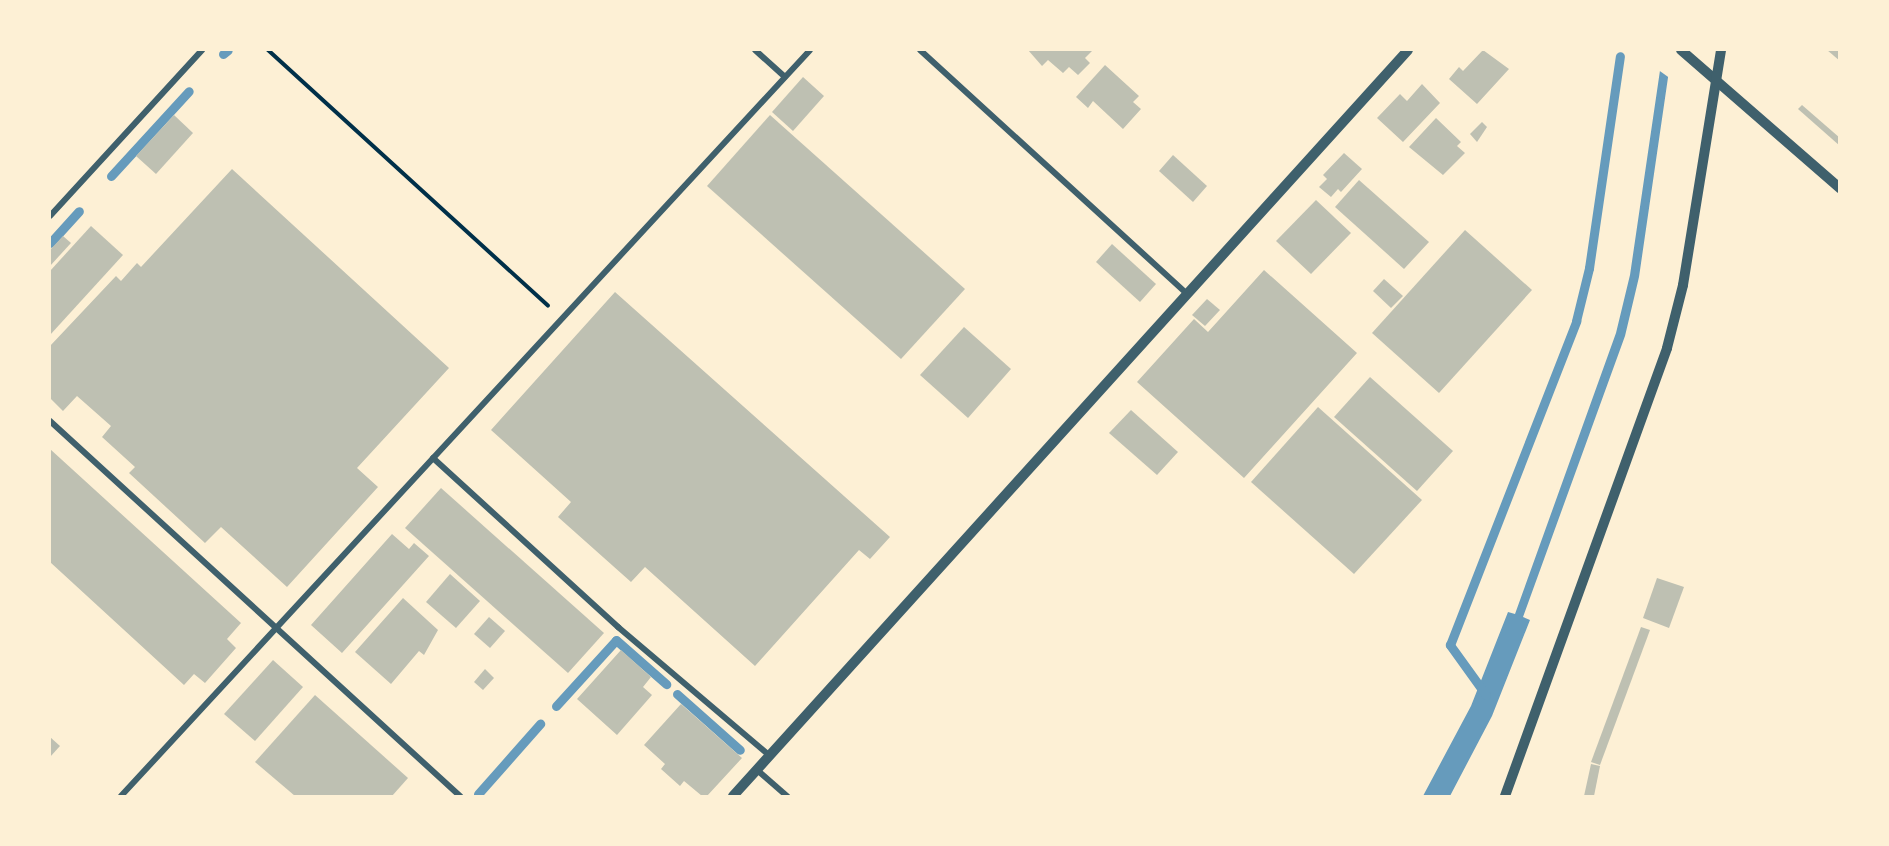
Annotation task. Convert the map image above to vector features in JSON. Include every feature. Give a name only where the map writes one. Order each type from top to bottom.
[{"type":"street","points":[[50,216],[202,50]]},
{"type":"street","points":[[755,50],[785,77]]},
{"type":"street","points":[[121,796],[810,50]]},
{"type":"street","points":[[920,50],[1187,294]]},
{"type":"street","points":[[733,796],[1407,50]]},
{"type":"street","points":[[1505,796],[1668,348],[1683,285],[1721,50]]},
{"type":"street","points":[[1684,53],[1839,188]]},
{"type":"street","points":[[50,421],[460,796]]},
{"type":"street","points":[[433,458],[618,627],[770,756]]},
{"type":"street","points":[[757,770],[787,796]]},
{"type":"path","points":[[268,50],[562,319]]},
{"type":"water","points":[[1663,50],[1672,50],[1639,277],[1625,336],[1523,617],[1530,620],[1492,716],[1450,796],[1423,796],[1471,706],[1508,612],[1515,614],[1616,333],[1630,275]]},
{"type":"pier","points":[[1660,50],[1675,50],[1671,79],[1657,69]]},
{"type":"building","points":[[1028,50],[1093,50],[1085,58],[1090,63],[1078,75],[1069,67],[1063,73],[1048,60],[1042,66]]},
{"type":"building","points":[[1483,50],[1509,69],[1477,104],[1449,79],[1459,67],[1463,71]]},
{"type":"building","points":[[1827,50],[1840,50],[1840,61]]},
{"type":"building","points":[[1105,65],[1139,96],[1133,102],[1141,109],[1123,129],[1093,101],[1088,108],[1076,97]]},
{"type":"building","points":[[803,77],[824,96],[793,131],[772,112]]},
{"type":"building","points":[[1422,84],[1440,103],[1403,142],[1377,118],[1400,94],[1407,101]]},
{"type":"building","points":[[1802,105],[1840,138],[1840,146],[1798,109]]},
{"type":"building","points":[[174,115],[193,133],[156,174],[136,156]]},
{"type":"building","points":[[770,115],[965,289],[901,359],[707,186]]},
{"type":"building","points":[[1436,118],[1461,142],[1457,146],[1465,153],[1443,175],[1409,147]]},
{"type":"building","points":[[1482,122],[1487,127],[1477,142],[1470,134]]},
{"type":"building","points":[[1344,153],[1362,169],[1341,192],[1338,189],[1331,197],[1319,187],[1327,179],[1323,175]]},
{"type":"building","points":[[1173,155],[1207,186],[1193,202],[1159,171]]},
{"type":"building","points":[[232,169],[449,368],[357,468],[378,487],[287,587],[221,527],[205,543],[129,473],[135,467],[102,437],[111,426],[77,396],[63,411],[50,398],[50,346],[116,276],[121,281],[137,263],[141,267]]},
{"type":"building","points":[[1359,180],[1429,242],[1404,269],[1335,207]]},
{"type":"building","points":[[1316,200],[1351,233],[1311,274],[1276,241]]},
{"type":"building","points":[[91,226],[123,255],[50,335],[50,271]]},
{"type":"building","points":[[1465,230],[1532,290],[1439,393],[1372,333]]},
{"type":"building","points":[[63,236],[71,243],[50,266],[50,250]]},
{"type":"building","points":[[1112,244],[1156,284],[1140,302],[1096,262]]},
{"type":"building","points":[[1264,270],[1357,353],[1244,478],[1137,382],[1194,319],[1208,332]]},
{"type":"building","points":[[1384,279],[1403,296],[1391,308],[1373,291]]},
{"type":"building","points":[[615,292],[890,537],[870,559],[859,550],[755,666],[645,567],[631,582],[558,517],[571,502],[491,430]]},
{"type":"building","points":[[1207,299],[1220,310],[1205,326],[1192,315]]},
{"type":"building","points":[[964,327],[1011,369],[968,418],[920,375]]},
{"type":"building","points":[[1370,377],[1453,451],[1417,491],[1334,417]]},
{"type":"building","points":[[1318,407],[1422,500],[1354,574],[1251,482]]},
{"type":"building","points":[[1131,410],[1178,452],[1157,475],[1109,433]]},
{"type":"building","points":[[50,449],[241,623],[227,639],[236,648],[205,683],[194,674],[184,685],[50,562]]},
{"type":"building","points":[[441,488],[604,633],[568,673],[405,528]]},
{"type":"building","points":[[392,534],[409,549],[414,543],[429,556],[342,653],[311,625]]},
{"type":"building","points":[[450,574],[480,601],[456,628],[426,602]]},
{"type":"building","points":[[1657,578],[1684,587],[1669,628],[1643,618]]},
{"type":"building","points":[[403,598],[438,630],[424,655],[419,651],[391,684],[355,652]]},
{"type":"building","points":[[489,617],[505,631],[490,648],[474,634]]},
{"type":"building","points":[[1641,627],[1650,630],[1600,765],[1591,762]]},
{"type":"building","points":[[621,650],[651,677],[643,687],[652,695],[617,735],[577,699]]},
{"type":"building","points":[[273,660],[303,687],[255,741],[224,714]]},
{"type":"building","points":[[485,669],[494,678],[483,690],[474,682]]},
{"type":"building","points":[[315,695],[408,778],[392,796],[295,796],[255,762]]},
{"type":"building","points":[[681,704],[742,758],[707,796],[702,796],[684,781],[680,786],[661,769],[665,764],[644,745]]},
{"type":"building","points":[[50,737],[60,746],[50,757]]},
{"type":"building","points":[[1591,764],[1600,766],[1594,796],[1584,796]]},
{"type":"waterway","points":[[223,54],[228,50]]},
{"type":"waterway","points":[[1486,695],[1450,645],[1576,321],[1589,268],[1620,56]]},
{"type":"waterway","points":[[111,176],[189,91]]},
{"type":"waterway","points":[[50,243],[79,211]]},
{"type":"waterway","points":[[556,706],[616,640],[666,684]]},
{"type":"waterway","points":[[677,694],[740,750]]},
{"type":"waterway","points":[[478,794],[540,724]]}]
